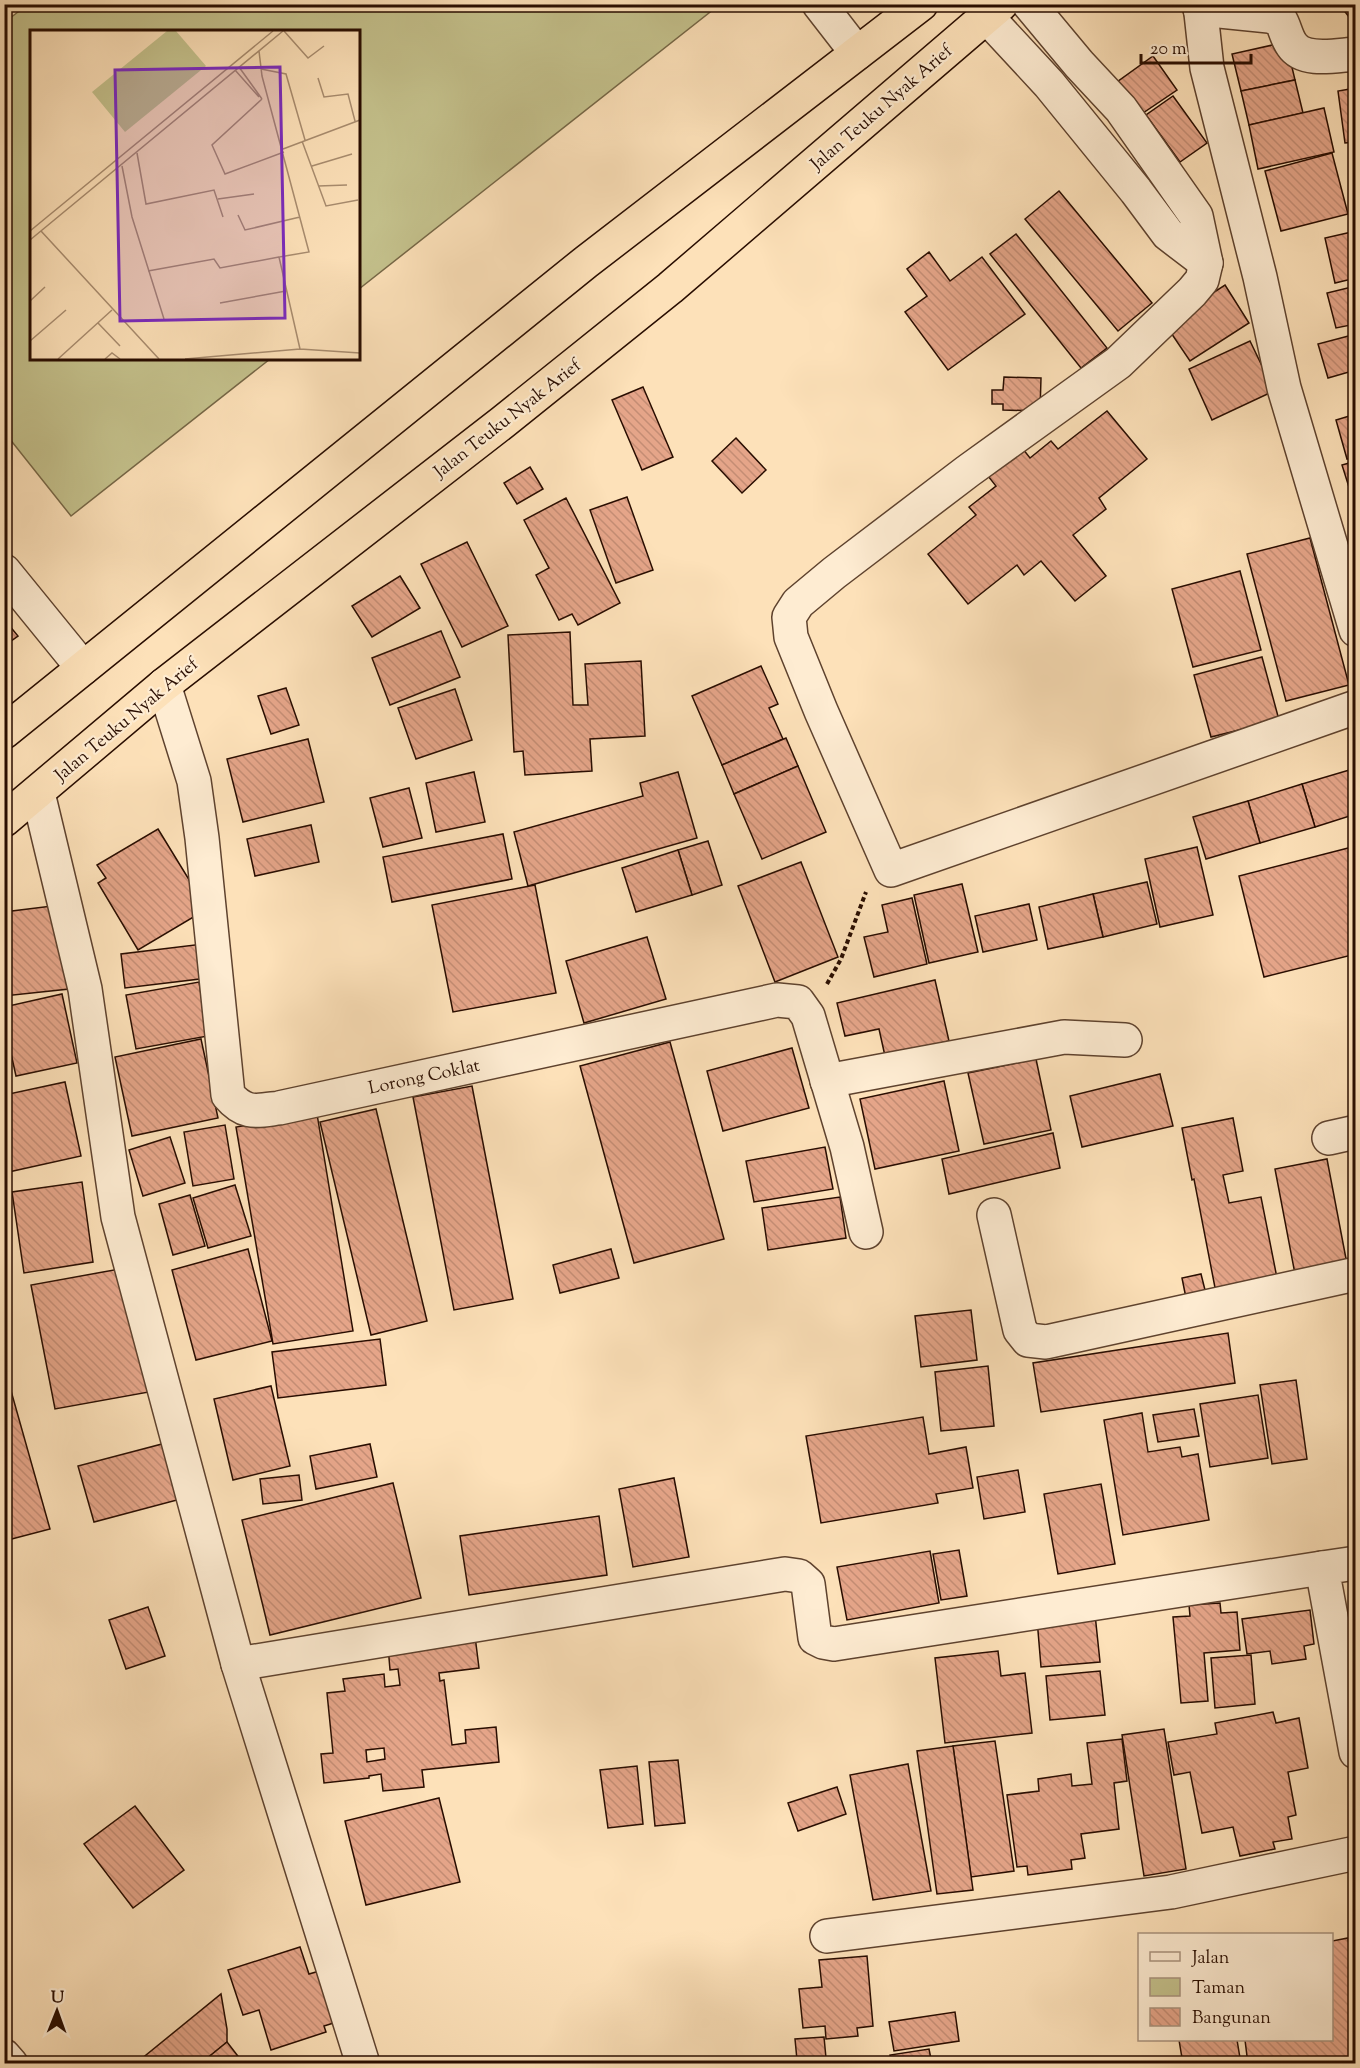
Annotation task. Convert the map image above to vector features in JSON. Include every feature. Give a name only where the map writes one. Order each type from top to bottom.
[{"type":"highway","points":[[4,732],[586,262],[921,4]]},
{"type":"highway","name":"Jalan Teuku Nyak Arief","points":[[4,820],[164,685],[503,422],[670,288],[993,10]]},
{"type":"street","points":[[819,4],[857,53]]},
{"type":"street","points":[[1029,4],[1079,64],[1121,109],[1191,207],[1196,216],[1206,263],[1202,280],[1192,292],[1118,363],[968,471],[834,573],[798,603],[789,617],[791,637],[795,647],[891,870],[1356,707]]},
{"type":"street","points":[[1356,54],[1318,56],[1304,54],[1292,46],[1280,19],[1200,7],[1208,68],[1260,277],[1284,388],[1356,630]]},
{"type":"street","points":[[993,10],[1048,84],[1136,191],[1168,234],[1206,263]]},
{"type":"street","points":[[4,572],[83,668]]},
{"type":"street","name":"Lorong Coklat","points":[[164,685],[194,781],[202,838],[228,1095],[237,1106],[252,1112],[279,1108],[777,1000],[798,1002],[808,1016]]},
{"type":"street","points":[[38,793],[85,989],[118,1217],[238,1664],[363,2064]]},
{"type":"street","points":[[808,1016],[847,1147],[866,1232]]},
{"type":"street","points":[[827,1081],[1064,1037],[1125,1040]]},
{"type":"street","points":[[994,1215],[1020,1330],[1028,1340],[1046,1342],[1356,1274]]},
{"type":"street","points":[[238,1664],[785,1574],[799,1576],[808,1584],[815,1638],[834,1644],[1356,1563]]},
{"type":"street","points":[[1322,1568],[1356,1752]]},
{"type":"street","points":[[827,1936],[1171,1892],[1356,1853]]},
{"type":"street","points":[[4,2056],[11,2064]]},
{"type":"path","points":[[808,1016],[841,959],[866,893],[875,882],[891,870]]},
{"type":"green space","points":[[27,4],[719,5],[360,288],[360,30],[30,30],[30,360],[269,360],[71,516],[5,433],[5,22]]},
{"type":"building","points":[[1339,4],[1356,4],[1356,26]]},
{"type":"building","points":[[1286,42],[1295,80],[1241,91],[1232,54]]},
{"type":"building","points":[[1153,56],[1177,90],[1140,115],[1117,82]]},
{"type":"building","points":[[1295,80],[1303,113],[1249,125],[1241,91]]},
{"type":"building","points":[[1356,88],[1356,142],[1345,143],[1338,91]]},
{"type":"building","points":[[1173,96],[1207,143],[1180,162],[1146,115]]},
{"type":"building","points":[[1324,108],[1334,152],[1258,169],[1249,125]]},
{"type":"building","points":[[1332,153],[1348,214],[1281,231],[1265,171]]},
{"type":"building","points":[[1059,191],[1152,303],[1118,331],[1025,219]]},
{"type":"building","points":[[1356,231],[1356,278],[1335,283],[1325,238]]},
{"type":"building","points":[[1016,234],[1107,348],[1081,368],[990,254]]},
{"type":"building","points":[[929,252],[950,281],[982,257],[1025,314],[948,370],[905,312],[927,296],[907,269]]},
{"type":"building","points":[[1225,285],[1249,323],[1190,361],[1165,324]]},
{"type":"building","points":[[1356,286],[1356,324],[1336,328],[1327,293]]},
{"type":"building","points":[[1356,334],[1356,370],[1328,378],[1318,344]]},
{"type":"building","points":[[1250,341],[1274,391],[1212,420],[1189,369]]},
{"type":"building","points":[[1004,377],[1041,378],[1040,411],[1003,410],[1003,404],[992,404],[992,390],[1003,390]]},
{"type":"building","points":[[643,387],[673,457],[642,470],[612,400]]},
{"type":"building","points":[[1107,411],[1147,459],[1099,498],[1106,509],[1073,535],[1106,576],[1075,601],[1041,561],[1024,575],[1017,565],[968,604],[928,554],[976,515],[969,507],[996,486],[984,471],[1019,444],[1030,458],[1051,441],[1058,449]]},
{"type":"building","points":[[1356,414],[1356,457],[1347,459],[1336,420]]},
{"type":"building","points":[[736,438],[766,470],[742,493],[712,461]]},
{"type":"building","points":[[1356,461],[1356,502],[1354,503],[1342,465]]},
{"type":"building","points":[[530,467],[543,489],[517,504],[504,483]]},
{"type":"building","points":[[627,497],[653,570],[616,583],[590,510]]},
{"type":"building","points":[[566,498],[620,603],[578,625],[572,614],[559,620],[536,575],[549,568],[524,520]]},
{"type":"building","points":[[1310,538],[1349,685],[1286,701],[1247,554]]},
{"type":"building","points":[[467,542],[508,626],[462,647],[421,564]]},
{"type":"building","points":[[1240,571],[1261,650],[1193,667],[1172,589]]},
{"type":"building","points":[[400,576],[420,608],[372,637],[352,606]]},
{"type":"building","points":[[4,619],[18,636],[4,646]]},
{"type":"building","points":[[441,631],[460,677],[390,705],[372,658]]},
{"type":"building","points":[[570,632],[573,705],[588,705],[585,664],[641,661],[645,736],[590,739],[592,771],[525,775],[523,751],[514,752],[508,635]]},
{"type":"building","points":[[1262,657],[1279,720],[1211,737],[1194,675]]},
{"type":"building","points":[[761,666],[778,704],[769,708],[783,739],[722,765],[692,696]]},
{"type":"building","points":[[286,688],[299,725],[271,734],[258,696]]},
{"type":"building","points":[[455,689],[472,740],[416,759],[398,708]]},
{"type":"building","points":[[786,738],[798,766],[734,794],[722,765]]},
{"type":"building","points":[[308,739],[324,802],[243,822],[227,759]]},
{"type":"building","points":[[798,766],[826,832],[762,859],[734,794]]},
{"type":"building","points":[[1356,768],[1356,814],[1315,827],[1302,784]]},
{"type":"building","points":[[474,772],[485,822],[436,832],[426,783]]},
{"type":"building","points":[[678,772],[697,838],[528,886],[514,832],[643,796],[640,783]]},
{"type":"building","points":[[1302,784],[1315,827],[1260,843],[1248,801]]},
{"type":"building","points":[[409,788],[422,838],[383,847],[370,798]]},
{"type":"building","points":[[1248,801],[1260,843],[1206,859],[1193,817]]},
{"type":"building","points":[[311,825],[319,862],[255,876],[247,839]]},
{"type":"building","points":[[158,829],[207,909],[138,950],[98,883],[106,878],[97,865]]},
{"type":"building","points":[[503,834],[512,879],[392,902],[383,857]]},
{"type":"building","points":[[708,841],[722,885],[692,895],[678,850]]},
{"type":"building","points":[[1356,846],[1356,954],[1264,977],[1239,876]]},
{"type":"building","points":[[1197,847],[1213,915],[1160,927],[1145,859]]},
{"type":"building","points":[[678,850],[692,895],[636,912],[622,868]]},
{"type":"building","points":[[801,862],[838,957],[775,982],[738,886]]},
{"type":"building","points":[[1147,882],[1157,924],[1103,937],[1093,894]]},
{"type":"building","points":[[962,884],[978,952],[929,963],[914,895]]},
{"type":"building","points":[[535,885],[556,993],[453,1012],[432,905]]},
{"type":"building","points":[[1093,894],[1103,937],[1048,949],[1039,907]]},
{"type":"building","points":[[912,898],[927,964],[874,977],[864,937],[888,932],[882,905]]},
{"type":"building","points":[[1029,904],[1037,940],[983,952],[975,916]]},
{"type":"building","points":[[60,905],[69,989],[4,996],[4,912]]},
{"type":"building","points":[[647,937],[666,999],[584,1023],[566,961]]},
{"type":"building","points":[[203,944],[208,978],[125,988],[121,954]]},
{"type":"building","points":[[935,980],[949,1041],[885,1056],[879,1029],[845,1036],[837,1003]]},
{"type":"building","points":[[199,982],[208,1036],[136,1049],[126,995]]},
{"type":"building","points":[[62,994],[77,1063],[16,1076],[4,1022],[4,1007]]},
{"type":"building","points":[[201,1039],[218,1118],[132,1136],[115,1057]]},
{"type":"building","points":[[670,1042],[724,1239],[634,1263],[580,1066]]},
{"type":"building","points":[[792,1048],[809,1108],[723,1131],[707,1071]]},
{"type":"building","points":[[1036,1059],[1051,1130],[984,1144],[968,1073]]},
{"type":"building","points":[[1160,1074],[1173,1126],[1082,1147],[1070,1096]]},
{"type":"building","points":[[944,1081],[959,1151],[875,1169],[860,1099]]},
{"type":"building","points":[[65,1082],[81,1156],[4,1173],[4,1095]]},
{"type":"building","points":[[472,1086],[513,1299],[454,1310],[413,1097]]},
{"type":"building","points":[[376,1109],[427,1321],[371,1335],[320,1122]]},
{"type":"building","points":[[317,1114],[353,1331],[273,1344],[236,1127]]},
{"type":"building","points":[[1233,1118],[1243,1171],[1223,1175],[1229,1203],[1261,1197],[1277,1278],[1217,1298],[1182,1128]]},
{"type":"building","points":[[225,1125],[234,1179],[193,1186],[184,1132]]},
{"type":"building","points":[[1053,1133],[1060,1168],[949,1194],[942,1159]]},
{"type":"building","points":[[170,1137],[185,1183],[143,1196],[129,1150]]},
{"type":"building","points":[[825,1147],[833,1189],[754,1202],[746,1161]]},
{"type":"building","points":[[1327,1159],[1347,1264],[1295,1274],[1275,1169]]},
{"type":"building","points":[[82,1182],[93,1262],[24,1273],[12,1192]]},
{"type":"building","points":[[235,1185],[251,1236],[208,1248],[193,1198]]},
{"type":"building","points":[[190,1195],[205,1246],[173,1255],[159,1204]]},
{"type":"building","points":[[840,1197],[846,1238],[768,1250],[762,1208]]},
{"type":"building","points":[[248,1249],[272,1341],[196,1360],[172,1270]]},
{"type":"building","points":[[611,1249],[619,1278],[560,1293],[553,1265]]},
{"type":"building","points":[[125,1268],[149,1392],[55,1409],[31,1285]]},
{"type":"building","points":[[1201,1274],[1207,1298],[1187,1303],[1182,1278]]},
{"type":"building","points":[[971,1310],[977,1360],[921,1367],[915,1316]]},
{"type":"building","points":[[1228,1333],[1235,1383],[1041,1412],[1033,1363]]},
{"type":"building","points":[[380,1339],[386,1385],[278,1398],[272,1352]]},
{"type":"building","points":[[4,1366],[50,1529],[4,1541]]},
{"type":"building","points":[[988,1366],[994,1426],[941,1431],[935,1372]]},
{"type":"building","points":[[1296,1380],[1307,1459],[1272,1464],[1260,1385]]},
{"type":"building","points":[[271,1386],[290,1466],[233,1480],[214,1399]]},
{"type":"building","points":[[1258,1395],[1268,1458],[1210,1467],[1200,1404]]},
{"type":"building","points":[[1194,1409],[1199,1436],[1158,1442],[1153,1415]]},
{"type":"building","points":[[1142,1413],[1148,1452],[1180,1447],[1182,1457],[1198,1454],[1209,1520],[1123,1535],[1104,1420]]},
{"type":"building","points":[[923,1417],[929,1454],[966,1447],[973,1488],[936,1494],[938,1503],[821,1523],[806,1436]]},
{"type":"building","points":[[162,1444],[177,1500],[94,1522],[78,1466]]},
{"type":"building","points":[[370,1444],[377,1477],[316,1489],[310,1456]]},
{"type":"building","points":[[1018,1470],[1025,1512],[984,1519],[977,1477]]},
{"type":"building","points":[[299,1475],[302,1500],[263,1504],[260,1479]]},
{"type":"building","points":[[674,1478],[689,1557],[633,1567],[619,1489]]},
{"type":"building","points":[[393,1483],[421,1598],[270,1635],[242,1520]]},
{"type":"building","points":[[1101,1484],[1115,1564],[1058,1574],[1044,1494]]},
{"type":"building","points":[[599,1516],[607,1575],[469,1595],[460,1536]]},
{"type":"building","points":[[959,1550],[967,1596],[941,1600],[933,1554]]},
{"type":"building","points":[[930,1551],[939,1603],[847,1620],[837,1567]]},
{"type":"building","points":[[1220,1603],[1221,1613],[1237,1612],[1240,1650],[1204,1653],[1208,1701],[1181,1703],[1173,1617],[1190,1616],[1189,1605]]},
{"type":"building","points":[[148,1607],[165,1656],[126,1669],[109,1620]]},
{"type":"building","points":[[1310,1610],[1314,1644],[1304,1646],[1306,1659],[1272,1664],[1270,1651],[1247,1654],[1242,1619]]},
{"type":"building","points":[[1095,1614],[1100,1662],[1041,1667],[1037,1619]]},
{"type":"building","points":[[475,1636],[479,1668],[439,1673],[440,1681],[444,1680],[452,1745],[466,1743],[465,1730],[496,1727],[499,1762],[422,1770],[424,1787],[383,1791],[381,1774],[369,1776],[369,1778],[324,1783],[321,1754],[333,1753],[327,1693],[345,1691],[343,1679],[384,1674],[385,1687],[400,1685],[398,1669],[390,1670],[388,1646]],"holes":[[[384,1748],[385,1759],[367,1762],[366,1750]]]},
{"type":"building","points":[[998,1651],[1001,1676],[1025,1673],[1032,1733],[945,1743],[935,1658]]},
{"type":"building","points":[[1251,1655],[1255,1704],[1215,1708],[1211,1658]]},
{"type":"building","points":[[1100,1671],[1105,1715],[1050,1720],[1046,1676]]},
{"type":"building","points":[[1273,1712],[1276,1723],[1299,1718],[1308,1768],[1288,1772],[1296,1815],[1288,1817],[1292,1839],[1273,1842],[1275,1849],[1240,1856],[1233,1827],[1202,1833],[1190,1772],[1174,1775],[1168,1742],[1217,1734],[1215,1723]]},
{"type":"building","points":[[1164,1729],[1186,1869],[1144,1876],[1122,1735]]},
{"type":"building","points":[[1122,1739],[1127,1781],[1114,1783],[1119,1829],[1081,1834],[1085,1858],[1071,1860],[1072,1869],[1028,1875],[1027,1866],[1017,1867],[1007,1795],[1039,1791],[1038,1779],[1071,1774],[1072,1786],[1092,1784],[1087,1743]]},
{"type":"building","points":[[995,1741],[1014,1871],[971,1877],[953,1746]]},
{"type":"building","points":[[953,1746],[973,1890],[937,1894],[917,1751]]},
{"type":"building","points":[[678,1760],[685,1823],[655,1826],[649,1762]]},
{"type":"building","points":[[908,1764],[931,1891],[873,1900],[850,1775]]},
{"type":"building","points":[[637,1766],[643,1824],[608,1828],[600,1770]]},
{"type":"building","points":[[837,1787],[846,1814],[798,1831],[788,1803]]},
{"type":"building","points":[[439,1798],[460,1882],[366,1905],[345,1821]]},
{"type":"building","points":[[135,1806],[184,1870],[133,1908],[84,1844]]},
{"type":"building","points":[[1348,1938],[1356,1983],[1356,2064],[1248,2064],[1245,2041],[1333,2041],[1333,1941]]},
{"type":"building","points":[[300,1947],[309,1974],[323,1970],[340,2021],[324,2026],[326,2032],[271,2050],[259,2010],[243,2015],[228,1970]]},
{"type":"building","points":[[867,1956],[873,2026],[857,2028],[858,2036],[826,2039],[825,2026],[803,2028],[799,1989],[822,1987],[819,1960]]},
{"type":"building","points":[[221,1994],[227,2042],[200,2064],[135,2064]]},
{"type":"building","points":[[955,2012],[959,2041],[894,2051],[889,2022]]},
{"type":"building","points":[[824,2037],[826,2058],[797,2060],[795,2039]]},
{"type":"building","points":[[1179,2041],[1237,2041],[1241,2064],[1183,2064]]},
{"type":"building","points":[[227,2042],[244,2064],[200,2064]]},
{"type":"building","points":[[929,2049],[932,2064],[892,2064],[890,2055]]}]
